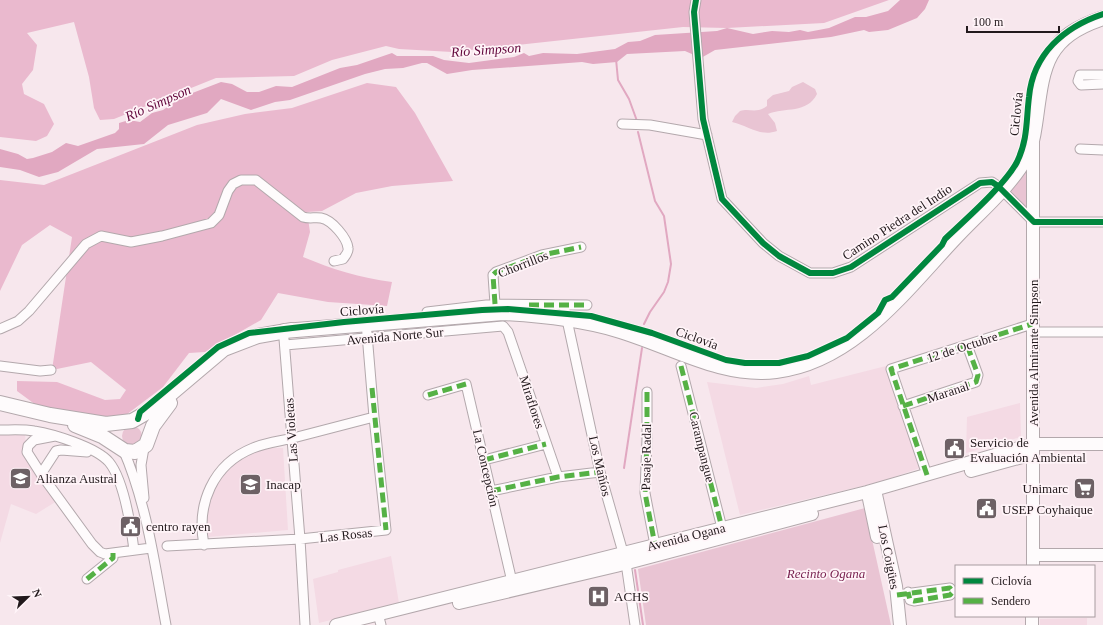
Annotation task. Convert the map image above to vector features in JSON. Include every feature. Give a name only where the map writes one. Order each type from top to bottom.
[{"type":"highway","points":[[121,447],[118,441],[118,432],[123,424],[130,422],[153,409],[224,349],[258,336],[284,338],[367,328],[414,320],[504,313],[539,314],[566,312],[713,364],[749,372],[777,371],[806,364],[829,354],[852,340],[908,291],[1002,190],[1026,158],[1033,139],[1040,87],[1047,60],[1057,46],[1072,32],[1103,18]]},
{"type":"highway","points":[[50,416],[102,436],[121,447],[135,452],[146,443],[157,419],[190,377]]},
{"type":"highway","points":[[0,403],[50,416],[106,424],[130,422],[139,423],[145,428],[146,443]]},
{"type":"main road","name":"Avenida Almirante Simpson","points":[[1033,139],[1033,560]]},
{"type":"main road","points":[[1033,449],[1103,444]]},
{"type":"main road","name":"Avenida Ogana","points":[[624,558],[655,545],[722,528],[874,495],[927,475],[1033,449]]},
{"type":"main road","name":"Avenida Ogana","points":[[367,625],[380,620],[512,586],[874,495],[1033,449]]},
{"type":"main road","name":"Los Coigües","points":[[874,495],[896,595],[900,625]]},
{"type":"main road","name":"Los Coigües","points":[[874,495],[889,592],[900,625]]},
{"type":"main road","points":[[1033,560],[1103,555]]},
{"type":"main road","name":"Avenida Ogana","points":[[336,625],[380,620]]},
{"type":"street","name":"Camino Piedra del Indio","points":[[696,0],[694,12],[700,97],[722,199],[763,243],[779,256],[810,273],[832,273],[851,267],[980,183],[992,182],[1002,190]]},
{"type":"street","points":[[1103,75],[1080,75],[1078,81],[1081,85],[1103,84]]},
{"type":"street","points":[[622,124],[650,125],[707,135]]},
{"type":"street","points":[[1080,149],[1103,150]]},
{"type":"street","points":[[0,329],[18,321],[29,311],[86,244],[101,236],[131,242],[162,236],[211,223],[219,215],[228,191],[233,184],[241,180],[256,180],[303,216],[307,218],[321,218],[336,228],[348,247],[348,252],[343,259],[334,261]]},
{"type":"street","points":[[1002,190],[1034,222],[1103,222]]},
{"type":"street","name":"Chorrillos","points":[[495,304],[493,275],[496,272],[542,255],[581,247]]},
{"type":"street","points":[[427,312],[495,304],[566,312],[587,305]]},
{"type":"street","name":"Los Mañíos","points":[[566,312],[600,472],[624,558],[635,625]]},
{"type":"street","name":"Avenida Norte Sur","points":[[367,328],[501,326],[506,328]]},
{"type":"street","name":"Las Rosas","points":[[168,546],[300,539],[386,530],[374,417],[367,328]]},
{"type":"street","name":"Miraflores","points":[[506,328],[558,477]]},
{"type":"street","name":"12 de Octubre","points":[[904,406],[891,370],[967,345],[1032,328],[1103,332]]},
{"type":"street","name":"Las Violetas","points":[[284,338],[300,539],[305,625]]},
{"type":"street","name":"Maranal","points":[[904,406],[976,382],[978,375],[967,345]]},
{"type":"street","points":[[0,366],[40,371],[51,370]]},
{"type":"street","name":"Carampangue","points":[[681,366],[722,528]]},
{"type":"street","name":"La Concepción","points":[[428,395],[466,384],[512,586]]},
{"type":"street","name":"Pasaje Radal","points":[[647,392],[648,439],[645,493],[655,545]]},
{"type":"street","points":[[904,406],[927,475]]},
{"type":"street","points":[[204,545],[201,529],[204,504],[209,490],[221,471],[235,458],[258,446],[291,439],[374,417]]},
{"type":"street","points":[[0,430],[32,430],[55,436],[98,453],[109,463],[118,479],[130,524],[134,550]]},
{"type":"street","points":[[55,436],[34,440],[28,446],[27,452],[41,474],[92,544],[104,554],[151,548]]},
{"type":"street","points":[[146,443],[141,466],[146,523]]},
{"type":"street","points":[[484,460],[546,444]]},
{"type":"street","points":[[121,447],[135,480],[146,523],[166,625]]},
{"type":"street","points":[[41,474],[56,451],[61,450],[98,453]]},
{"type":"street","points":[[491,491],[558,477],[600,472]]},
{"type":"street","points":[[130,524],[146,523]]},
{"type":"street","points":[[87,579],[113,558],[113,553]]},
{"type":"street","points":[[896,595],[908,592]]},
{"type":"shaded area","points":[[0,0],[889,0],[824,23],[727,28],[683,27],[452,52],[399,49],[386,46],[332,60],[294,76],[216,78],[114,119],[100,120],[94,108],[89,77],[74,22],[27,33],[37,45],[33,70],[22,84],[24,94],[44,104],[54,124],[47,136],[36,141],[0,137]]},
{"type":"shaded area","name":"Río Simpson","points":[[900,0],[929,0],[925,9],[917,18],[888,30],[869,32],[864,30],[831,37],[715,50],[701,58],[685,51],[627,54],[617,62],[593,64],[582,62],[472,70],[447,74],[427,63],[403,68],[385,69],[365,74],[290,100],[275,102],[251,110],[221,99],[207,113],[168,125],[144,144],[97,149],[58,172],[39,177],[20,170],[0,167],[0,149],[18,154],[27,159],[52,152],[66,143],[78,146],[115,133],[119,129],[119,123],[129,120],[140,122],[152,113],[163,110],[182,97],[221,82],[232,84],[247,92],[259,92],[276,86],[292,87],[340,68],[357,65],[392,53],[397,56],[433,56],[444,60],[469,63],[514,57],[524,53],[529,56],[543,53],[577,54],[615,49],[628,42],[640,41],[655,35],[717,31],[727,28],[753,34],[772,31],[789,32],[800,30],[808,32],[829,28],[855,17],[866,17],[888,11]]},
{"type":"shaded area","points":[[367,83],[396,87],[415,113],[453,181],[392,186],[356,193],[322,211],[307,212],[310,232],[303,257],[346,272],[392,282],[387,306],[328,302],[278,293],[261,320],[205,352],[189,353],[163,387],[122,418],[92,417],[36,405],[17,391],[17,381],[57,382],[105,400],[120,399],[126,390],[91,362],[52,370],[72,237],[50,225],[22,245],[0,291],[0,180],[44,185],[197,125],[245,114],[292,108]]},
{"type":"shaded area","points":[[886,366],[920,468],[879,482],[740,515],[707,382],[756,388],[783,384],[809,376],[811,385]]},
{"type":"shaded area","points":[[1020,403],[1021,437],[966,453],[967,417]]},
{"type":"shaded area","name":"Alianza Austral","points":[[0,432],[25,432],[26,448],[24,456],[57,501],[36,514],[11,504],[0,543]]},
{"type":"shaded area","name":"Inacap","points":[[270,448],[283,448],[288,530],[208,537],[207,512],[211,493],[218,476],[234,461],[253,452]]},
{"type":"shaded area","points":[[391,556],[399,603],[319,623],[313,579],[338,572],[338,570]]},
{"type":"shaded area","points":[[1087,618],[1087,625],[1040,625],[1040,619]]},
{"type":"green space","points":[[803,82],[815,89],[817,94],[808,105],[768,114],[775,123],[777,131],[765,133],[760,132],[732,122],[740,111],[760,110],[767,106],[767,100],[773,95],[789,91],[792,87]]},
{"type":"green space","points":[[1027,164],[1028,206],[1025,206],[1010,190]]},
{"type":"green space","points":[[132,426],[139,429],[142,436],[139,443],[132,446],[125,443],[122,436],[125,429]]},
{"type":"green space","name":"Recinto Ogana","points":[[865,508],[891,625],[646,625],[638,569]]},
{"type":"waterway","points":[[616,59],[618,80],[629,99],[637,121]]},
{"type":"waterway","points":[[638,132],[655,201],[664,216],[671,264],[668,282],[664,292],[650,312],[644,324]]},
{"type":"waterway","points":[[624,468],[642,348]]},
{"type":"waterway","points":[[635,570],[643,625]]},
{"type":"marked path","points":[[495,304],[493,275],[496,272],[542,255],[581,247]]},
{"type":"marked path","points":[[529,305],[587,305]]},
{"type":"marked path","points":[[927,475],[891,369],[1032,324]]},
{"type":"marked path","points":[[903,406],[976,382],[978,375],[967,345]]},
{"type":"marked path","points":[[681,366],[722,528]]},
{"type":"marked path","points":[[428,395],[466,384]]},
{"type":"marked path","points":[[372,388],[386,530]]},
{"type":"marked path","points":[[647,392],[645,493],[655,545]]},
{"type":"marked path","points":[[484,460],[546,444]]},
{"type":"marked path","points":[[491,491],[558,477],[600,472]]},
{"type":"marked path","points":[[87,579],[113,558],[113,553]]},
{"type":"marked path","points":[[897,595],[950,588],[953,592],[950,595],[914,601],[910,600],[908,592]]},
{"type":"cycle path","points":[[696,0],[694,12],[703,119],[722,199],[763,243],[779,256],[810,273],[833,273],[851,267],[980,183],[992,182],[998,186],[1034,222],[1103,222]]},
{"type":"cycle path","name":"Ciclovía","points":[[138,419],[140,412],[218,347],[249,333],[344,322],[508,309],[591,316],[652,333],[726,360],[745,363],[779,363],[808,356],[847,338],[878,313],[885,300],[892,297],[942,245],[945,239],[1004,181],[1021,154],[1025,138],[1032,82],[1044,55],[1053,44],[1076,26],[1103,14]]},
{"type":"place","name":"Servicio de Evaluación Ambiental","points":[[954,449]]},
{"type":"place","name":"Alianza Austral","points":[[20,478]]},
{"type":"place","name":"Inacap","points":[[250,484]]},
{"type":"place","name":"Unimarc","points":[[1084,488]]},
{"type":"place","name":"USEP Coyhaique","points":[[987,509]]},
{"type":"place","name":"centro rayen","points":[[130,526]]},
{"type":"place","name":"ACHS","points":[[598,596]]}]
